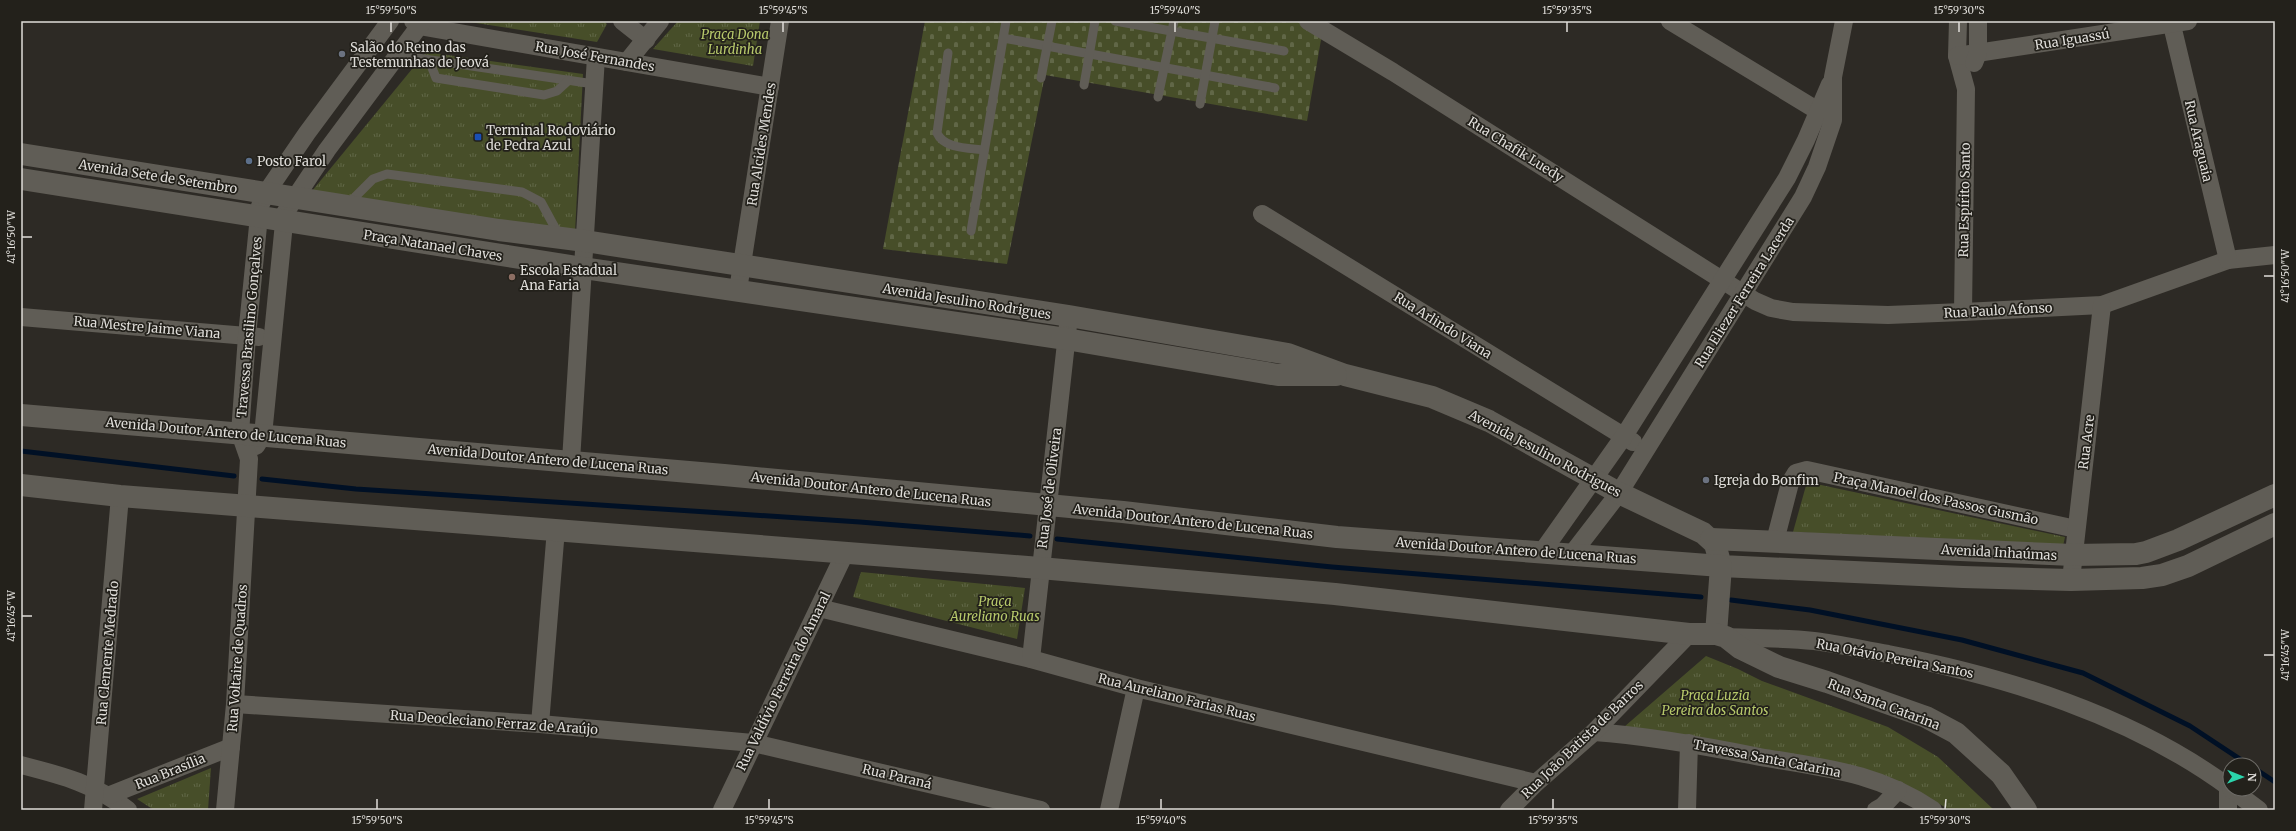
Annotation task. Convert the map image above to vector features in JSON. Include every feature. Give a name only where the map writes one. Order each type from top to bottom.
[{"type":"street","name":"Travessa Brasilino Gonçalves","points":[[246,505],[249,459],[240,433],[258,218],[266,193],[307,133],[390,21]]},
{"type":"street","points":[[622,21],[646,40]]},
{"type":"street","points":[[627,62],[660,21]]},
{"type":"street","name":"Rua Alcides Mendes","points":[[738,290],[780,21]]},
{"type":"street","name":"Rua Chafik Luedy","points":[[1308,21],[1393,72],[1722,280]]},
{"type":"street","points":[[1670,21],[1833,120]]},
{"type":"street","name":"Rua Eliezer Ferreira Lacerda","points":[[1572,554],[1619,492],[1803,196],[1817,167],[1833,120],[1833,78],[1844,21]]},
{"type":"street","name":"Rua Espírito Santo","points":[[1958,21],[1957,56],[1966,89],[1963,312]]},
{"type":"street","name":"Rua Espírito Santo","points":[[1966,89],[1978,53],[1978,21]]},
{"type":"street","name":"Rua Iguassú","points":[[1957,56],[2177,22]]},
{"type":"street","name":"Rua Araguaia","points":[[2177,22],[2228,260]]},
{"type":"street","name":"Travessa Brasilino Gonçalves","points":[[249,459],[263,435],[283,221],[285,213],[327,150],[419,23]]},
{"type":"street","name":"Rua José Fernandes","points":[[419,23],[596,57],[770,87]]},
{"type":"street","points":[[571,461],[596,57]]},
{"type":"street","name":"Rua Eliezer Ferreira Lacerda","points":[[1542,552],[1624,436],[1787,178],[1806,140],[1833,78]]},
{"type":"street","points":[[307,133],[327,150]]},
{"type":"street","name":"Avenida Sete de Setembro","points":[[21,154],[295,197]]},
{"type":"street","points":[[57,185],[61,161]]},
{"type":"street","name":"Avenida Sete de Setembro","points":[[21,179],[283,221]]},
{"type":"street","name":"Praça Natanael Chaves","points":[[295,197],[346,206],[585,241]]},
{"type":"street","name":"Rua Arlindo Viana","points":[[1262,214],[1645,450]]},
{"type":"street","name":"Praça Natanael Chaves","points":[[283,221],[583,268]]},
{"type":"street","name":"Avenida Jesulino Rodrigues","points":[[585,241],[742,267],[1069,316],[1288,354],[1345,375],[1413,391],[1458,407],[1516,434],[1619,492],[1711,539]]},
{"type":"street","name":"Rua Paulo Afonso","points":[[1722,280],[1742,295],[1771,308],[1793,312],[1888,315],[1963,312],[2102,305],[2228,260],[2275,255]]},
{"type":"street","name":"Avenida Jesulino Rodrigues","points":[[583,268],[1066,339],[1278,375],[1345,375]]},
{"type":"street","name":"Rua Acre","points":[[2071,580],[2102,305]]},
{"type":"street","name":"Rua José de Oliveira","points":[[1031,659],[1069,316]]},
{"type":"street","name":"Rua Mestre Jaime Viana","points":[[21,317],[272,338]]},
{"type":"street","name":"Avenida Doutor Antero de Lucena Ruas","points":[[21,415],[571,461],[1123,512],[1337,537],[1721,566]]},
{"type":"street","name":"Praça Manoel dos Passos Gusmão","points":[[1775,541],[1790,483],[1796,473],[1807,470],[2076,529]]},
{"type":"street","points":[[21,485],[120,496],[1040,568],[1335,594],[1689,634],[1721,635],[1721,566],[1719,554],[1711,539]]},
{"type":"street","name":"Avenida Inhaúmas","points":[[1711,539],[2073,555],[2146,552],[2275,495]]},
{"type":"street","name":"Rua Clemente Medrado","points":[[93,810],[103,792],[120,496]]},
{"type":"street","name":"Rua Voltaire de Quadros","points":[[225,810],[235,704],[246,505]]},
{"type":"street","name":"Avenida Inhaúmas","points":[[1721,566],[1963,578],[2071,580],[2142,578],[2162,575],[2188,566],[2275,524]]},
{"type":"street","points":[[540,724],[556,529]]},
{"type":"street","name":"Rua Valdívio Ferreira do Amaral","points":[[722,810],[753,742],[845,553]]},
{"type":"street","name":"Rua Aureliano Farias Ruas","points":[[818,608],[1031,659],[1136,688],[1536,783]]},
{"type":"street","name":"Rua João Batista de Barros","points":[[1509,810],[1536,783],[1594,732],[1689,634]]},
{"type":"street","name":"Rua Otávio Pereira Santos","points":[[1721,635],[1790,639],[1850,647],[1935,663],[2001,680],[2068,703],[2114,722],[2190,762],[2222,783]]},
{"type":"street","name":"Rua Santa Catarina","points":[[1721,635],[1740,648],[1780,667],[1926,717],[1956,733],[2001,774],[2026,810]]},
{"type":"street","points":[[1109,810],[1136,688]]},
{"type":"street","name":"Rua Deocleciano Ferraz de Araújo","points":[[235,704],[540,724],[753,742]]},
{"type":"street","name":"Travessa Santa Catarina","points":[[1594,732],[1634,735],[1689,743],[1851,774],[1877,780],[1933,810]]},
{"type":"street","name":"Rua Paraná","points":[[753,742],[1041,810]]},
{"type":"street","points":[[1687,810],[1689,743]]},
{"type":"street","name":"Rua Brasília","points":[[103,792],[231,747]]},
{"type":"street","points":[[21,765],[58,774],[103,792],[128,810]]},
{"type":"street","points":[[1876,810],[1883,806],[1898,790]]},
{"type":"street","points":[[2228,810],[2229,797]]},
{"type":"street","name":"Rua Otávio Pereira Santos","points":[[2242,797],[2259,810]]},
{"type":"lane","points":[[971,231],[1006,21]]},
{"type":"lane","points":[[1042,78],[1052,21]]},
{"type":"lane","points":[[1084,85],[1095,21]]},
{"type":"lane","points":[[1115,21],[1284,51]]},
{"type":"lane","points":[[1158,97],[1174,21]]},
{"type":"lane","points":[[1200,104],[1216,21]]},
{"type":"lane","points":[[1003,38],[1275,88]]},
{"type":"lane","points":[[948,53],[937,133],[940,139],[947,144],[984,150]]},
{"type":"lane","points":[[397,55],[594,84]]},
{"type":"lane","points":[[429,60],[436,78],[450,81],[544,94],[557,91],[569,80]]},
{"type":"lane","points":[[346,206],[373,180],[387,174],[522,192],[541,202],[560,238]]},
{"type":"green space","points":[[463,21],[603,21],[607,24],[597,42]]},
{"type":"green space","name":"Praça Dona Lurdinha","points":[[678,21],[760,21],[753,66],[653,49]]},
{"type":"green space","points":[[925,21],[1301,21],[1322,34],[1307,121],[1045,75],[1007,264],[883,249]]},
{"type":"green space","points":[[426,52],[583,74],[575,233],[312,191]]},
{"type":"green space","points":[[1807,482],[2065,537],[2063,546],[1793,532]]},
{"type":"green space","name":"Praça Aureliano Ruas","points":[[861,572],[1025,588],[1017,639],[853,597]]},
{"type":"green space","name":"Praça Luzia Pereira dos Santos","points":[[1706,656],[1762,681],[1888,727],[1938,757],[1994,810],[1950,810],[1913,789],[1624,727]]},
{"type":"green space","points":[[211,768],[208,810],[154,810],[137,799]]},
{"type":"waterway","points":[[21,451],[234,476]]},
{"type":"waterway","points":[[262,479],[356,489],[860,522],[1030,536]]},
{"type":"waterway","points":[[1057,539],[1332,567],[1701,597]]},
{"type":"waterway","points":[[1731,600],[1810,610],[1962,640],[2083,673],[2190,726],[2237,757]]},
{"type":"waterway","points":[[2262,773],[2275,782]]},
{"type":"place","name":"Salão do Reino das Testemunhas de Jeová","points":[[342,54]]},
{"type":"place","name":"Terminal Rodoviário de Pedra Azul","points":[[478,137]]},
{"type":"place","name":"Posto Farol","points":[[249,161]]},
{"type":"place","name":"Escola Estadual Ana Faria","points":[[512,277]]},
{"type":"place","name":"Igreja do Bonfim","points":[[1706,480]]}]
